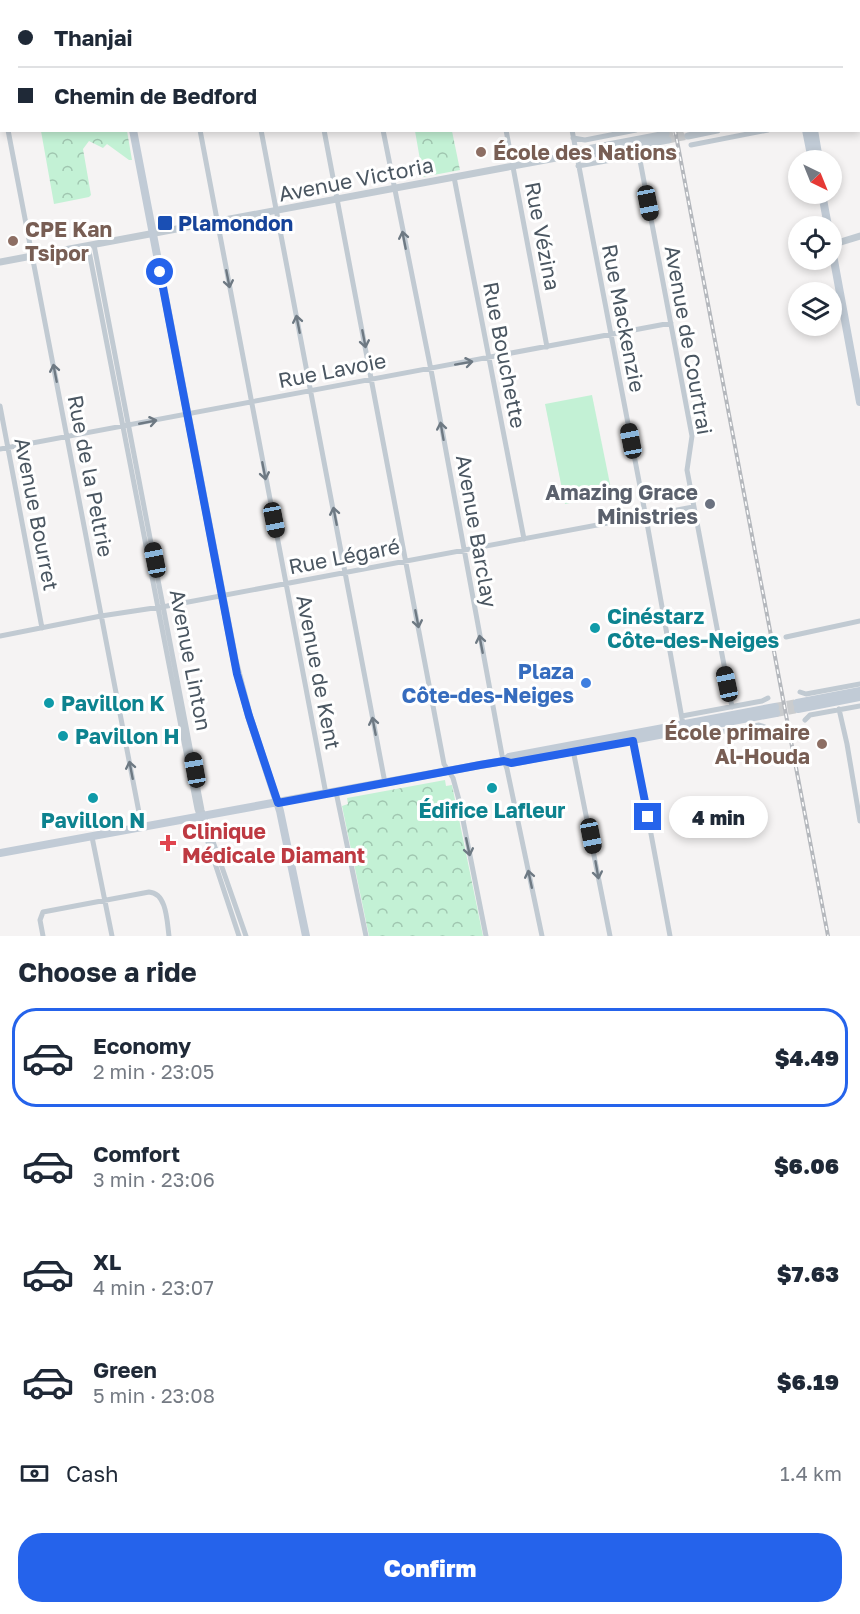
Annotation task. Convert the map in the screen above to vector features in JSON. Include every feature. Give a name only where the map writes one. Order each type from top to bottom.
[{"type":"main road","points":[[133,132],[240,686],[278,803],[306,936]]},
{"type":"main road","points":[[806,132],[810,150]]},
{"type":"main road","points":[[814,132],[817,150]]},
{"type":"main road","points":[[836,270],[857,369],[860,402]]},
{"type":"main road","points":[[860,691],[797,706],[860,697]]},
{"type":"main road","points":[[0,853],[504,761],[511,763],[683,724],[776,710]]},
{"type":"street","name":"Rue de la Peltrie","points":[[8,132],[142,828]]},
{"type":"street","name":"Avenue de Kent","points":[[200,132],[326,794]]},
{"type":"street","points":[[261,132],[386,783]]},
{"type":"street","points":[[324,132],[444,764],[453,778],[459,800],[486,936]]},
{"type":"street","name":"Avenue Barclay","points":[[383,132],[504,761],[542,936]]},
{"type":"street","name":"Rue Vézina","points":[[506,132],[547,347]]},
{"type":"street","name":"Rue Mackenzie","points":[[572,132],[683,724]]},
{"type":"street","points":[[573,138],[585,140],[629,132]]},
{"type":"street","points":[[688,136],[707,132]]},
{"type":"street","points":[[691,145],[758,132]]},
{"type":"street","name":"Avenue Victoria","points":[[0,262],[576,154],[582,156],[667,137]]},
{"type":"street","points":[[578,166],[667,150]]},
{"type":"street","name":"Avenue de Courtrai","points":[[639,155],[692,436],[687,470],[732,707]]},
{"type":"street","name":"Rue Bouchette","points":[[454,177],[524,539]]},
{"type":"street","points":[[842,241],[860,237]]},
{"type":"street","name":"Avenue Linton","points":[[91,245],[202,817],[238,936]]},
{"type":"street","name":"Rue Lavoie","points":[[0,449],[671,323]]},
{"type":"street","name":"Avenue Bourret","points":[[0,406],[42,628]]},
{"type":"street","name":"Rue Légaré","points":[[0,636],[693,507]]},
{"type":"street","points":[[786,637],[860,621]]},
{"type":"street","points":[[800,692],[806,694],[860,684]]},
{"type":"street","points":[[765,727],[759,725],[693,737],[686,735],[683,724],[732,707],[768,698]]},
{"type":"street","points":[[805,720],[810,715],[860,706]]},
{"type":"street","points":[[839,710],[860,820]]},
{"type":"street","points":[[633,737],[670,936]]},
{"type":"street","points":[[573,748],[610,936]]},
{"type":"street","points":[[336,792],[366,936]]},
{"type":"street","name":"Avenue Linton","points":[[202,817],[246,936]]},
{"type":"street","points":[[92,837],[112,936]]},
{"type":"street","points":[[43,936],[40,920],[43,912],[155,893],[161,897],[163,903],[169,936]]},
{"type":"green space","points":[[41,132],[127,132],[132,160],[107,144],[103,148],[89,141],[83,149],[91,195],[54,204]]},
{"type":"green space","points":[[415,132],[452,132],[460,170],[423,177]]},
{"type":"green space","points":[[592,395],[612,494],[565,504],[545,404]]},
{"type":"green space","points":[[445,780],[446,786],[452,785],[483,936],[369,936],[342,806],[348,804],[347,798]]},
{"type":"tunnel","points":[[666,134],[676,132]]},
{"type":"tunnel","points":[[668,140],[688,136]]},
{"type":"tunnel","points":[[775,707],[797,703]]},
{"type":"tunnel","points":[[776,713],[798,709]]},
{"type":"railway","points":[[675,132],[828,936]]},
{"type":"place","name":"École des Nations","points":[[481,152]]},
{"type":"place","name":"Plamondon","points":[[165,223]]},
{"type":"place","name":"CPE Kan Tsipor","points":[[13,241]]},
{"type":"place","name":"Amazing Grace Ministries","points":[[710,504]]},
{"type":"place","name":"Cinéstarz Côte-des-Neiges","points":[[595,628]]},
{"type":"place","name":"Plaza Côte-des-Neiges","points":[[586,683]]},
{"type":"place","name":"Pavillon K","points":[[49,703]]},
{"type":"place","name":"Pavillon H","points":[[63,736]]},
{"type":"place","name":"École primaire Al-Houda","points":[[822,744]]},
{"type":"place","name":"Édifice Lafleur","points":[[492,788]]},
{"type":"place","name":"Pavillon N","points":[[93,798]]},
{"type":"place","name":"Clinique Médicale Diamant","points":[[168,843]]},
{"type":"route","points":[[160,272],[237,674],[278,803],[456,769],[504,761],[511,763],[633,741],[648,817]]}]
